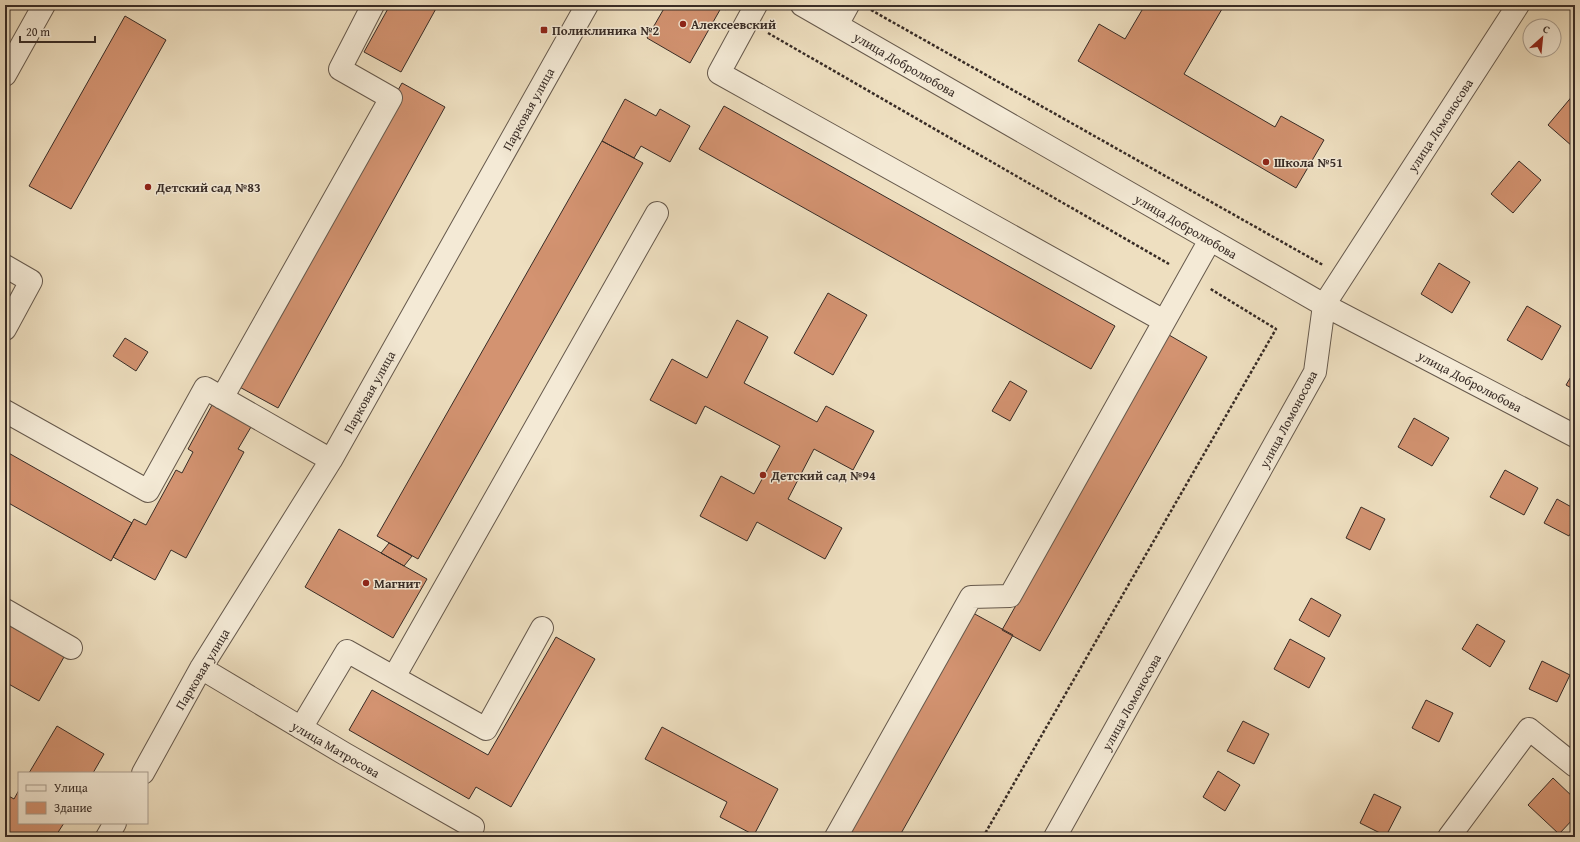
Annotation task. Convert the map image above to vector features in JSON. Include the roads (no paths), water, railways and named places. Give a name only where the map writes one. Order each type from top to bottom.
[{"type":"street","points":[[5,74],[44,5]]},
{"type":"street","points":[[222,398],[391,98],[340,69],[373,5]]},
{"type":"street","name":"Парковая улица","points":[[144,772],[201,668],[331,460],[587,5]]},
{"type":"street","name":"улица Добролюбова","points":[[802,5],[1324,305],[1575,436]]},
{"type":"street","points":[[837,25],[848,5]]},
{"type":"street","name":"улица Ломоносова","points":[[1055,837],[1316,372],[1324,305],[1518,5]]},
{"type":"street","points":[[752,13],[719,73],[1164,321]]},
{"type":"street","points":[[394,677],[657,213]]},
{"type":"street","points":[[836,837],[971,597],[1010,596],[1210,240]]},
{"type":"street","points":[[5,266],[31,280],[5,329]]},
{"type":"street","points":[[5,411],[148,491],[205,388],[331,460]]},
{"type":"street","points":[[5,610],[71,648]]},
{"type":"street","points":[[301,728],[347,651],[486,729],[542,628]]},
{"type":"street","name":"улица Матросова","points":[[201,668],[345,754],[473,827]]},
{"type":"street","points":[[1449,837],[1529,729],[1575,766]]},
{"type":"street","points":[[107,837],[114,824]]},
{"type":"place","name":"Алексеевский","points":[[683,24]]},
{"type":"place","name":"Поликлиника №2","points":[[544,30]]},
{"type":"place","name":"Школа №51","points":[[1266,162]]},
{"type":"place","name":"Детский сад №83","points":[[148,187]]},
{"type":"place","name":"Детский сад №94","points":[[763,475]]},
{"type":"place","name":"Магнит","points":[[366,583]]}]
